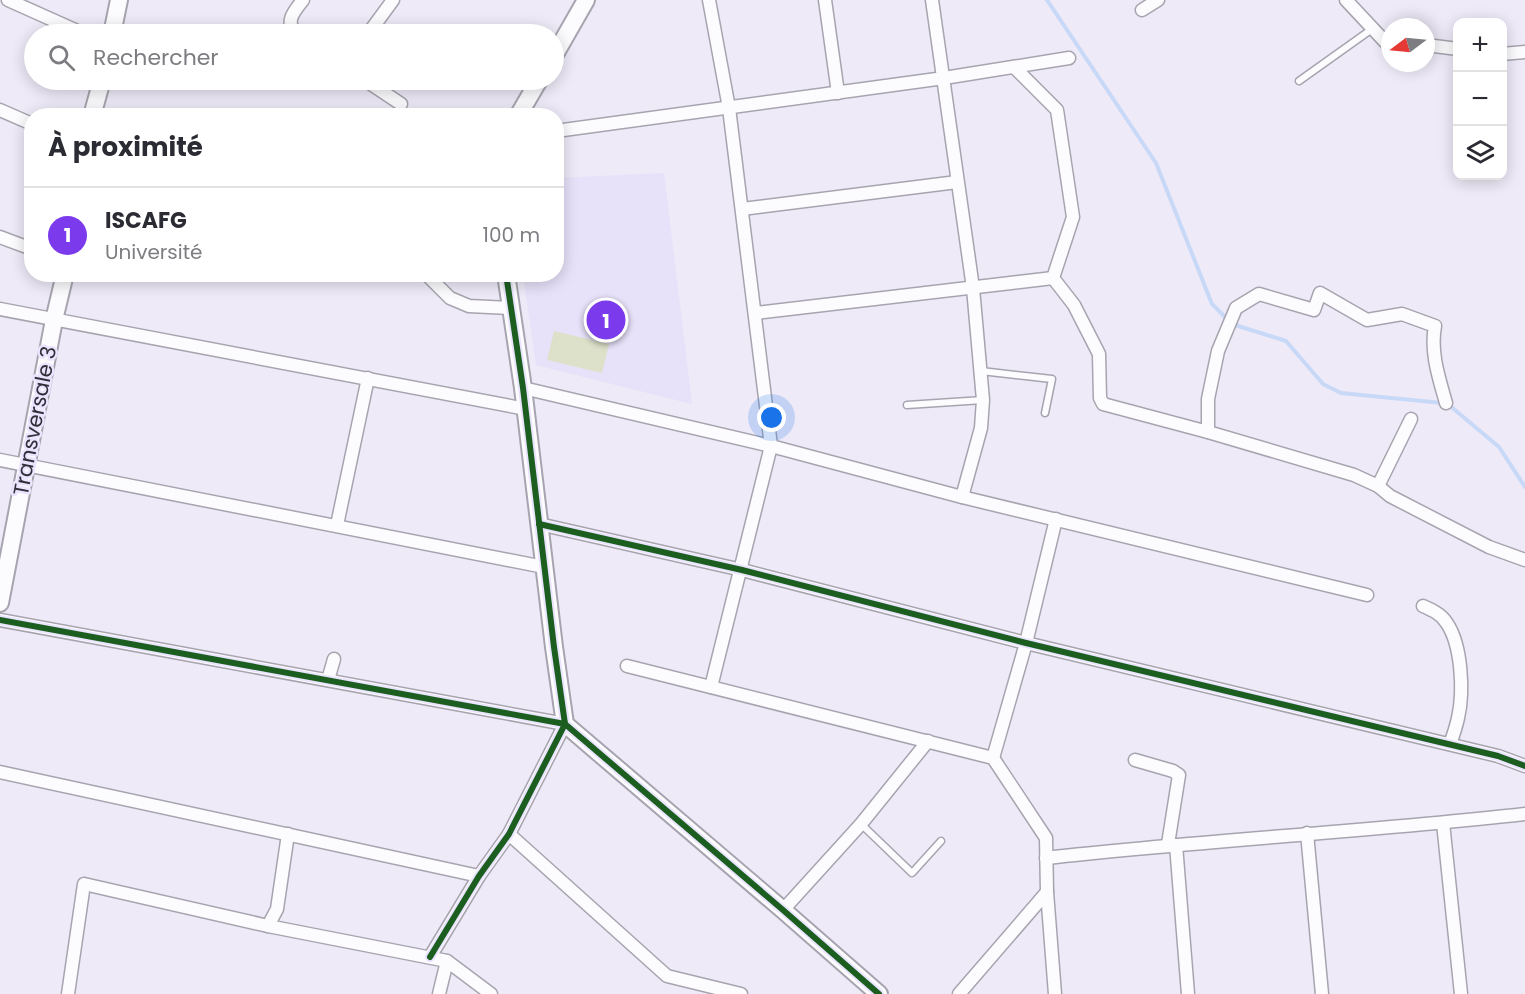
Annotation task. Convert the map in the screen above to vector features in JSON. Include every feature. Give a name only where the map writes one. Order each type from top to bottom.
[{"type":"street","points":[[8,0],[62,24]]},
{"type":"street","points":[[114,24],[119,0]]},
{"type":"street","points":[[290,24],[291,17],[303,0]]},
{"type":"street","points":[[375,24],[393,0]]},
{"type":"street","points":[[564,38],[586,0]]},
{"type":"street","points":[[709,0],[729,108],[771,446],[742,570],[711,687]]},
{"type":"street","points":[[825,0],[838,93]]},
{"type":"street","points":[[932,0],[973,288],[983,400],[981,428],[962,497]]},
{"type":"street","points":[[1142,10],[1158,0]]},
{"type":"street","points":[[1346,0],[1381,38]]},
{"type":"street","points":[[1435,46],[1453,48]]},
{"type":"street","points":[[1507,54],[1525,52]]},
{"type":"street","points":[[564,130],[944,78],[1068,58]]},
{"type":"street","points":[[1014,67],[1058,110],[1073,217],[1053,278]]},
{"type":"street","points":[[94,108],[99,90]]},
{"type":"street","points":[[380,90],[401,104]]},
{"type":"street","points":[[523,108],[533,90]]},
{"type":"street","points":[[0,110],[24,120]]},
{"type":"street","points":[[742,209],[957,182]]},
{"type":"street","points":[[0,237],[24,246]]},
{"type":"street","points":[[756,314],[1053,278]]},
{"type":"street","points":[[1053,278],[1074,305],[1099,354],[1100,398],[1103,404],[1354,475],[1489,547],[1525,560]]},
{"type":"street","name":"Transversale 3","points":[[0,603],[63,282]]},
{"type":"street","points":[[434,282],[450,298],[468,306],[510,308]]},
{"type":"street","points":[[430,957],[479,876],[509,834],[564,724],[526,409],[507,282]]},
{"type":"street","points":[[1208,432],[1208,399],[1221,343],[1236,308],[1259,294],[1314,310],[1320,293],[1367,320],[1402,314],[1436,326],[1433,339],[1434,358],[1446,403]]},
{"type":"street","points":[[0,309],[526,409]]},
{"type":"street","points":[[337,525],[368,378]]},
{"type":"street","points":[[523,388],[771,446],[962,497],[1366,595]]},
{"type":"street","points":[[1378,486],[1411,419]]},
{"type":"street","points":[[0,460],[544,567]]},
{"type":"street","points":[[993,758],[1026,643],[1056,519]]},
{"type":"street","points":[[539,524],[742,570],[1026,643],[1498,756],[1525,766]]},
{"type":"street","points":[[1424,606],[1446,621],[1454,638],[1460,669],[1461,693],[1458,718],[1450,744]]},
{"type":"street","points":[[0,620],[564,724],[879,994]]},
{"type":"street","points":[[328,680],[334,659]]},
{"type":"street","points":[[627,666],[993,758],[1046,838],[1047,892],[1055,994]]},
{"type":"street","points":[[783,910],[861,824],[928,741]]},
{"type":"street","points":[[1135,760],[1173,771],[1179,775],[1172,845],[1188,994]]},
{"type":"street","points":[[0,772],[479,876]]},
{"type":"street","points":[[1046,858],[1307,833],[1443,824],[1525,814]]},
{"type":"street","points":[[1443,824],[1461,994]]},
{"type":"street","points":[[1307,833],[1322,994]]},
{"type":"street","points":[[268,926],[277,909],[288,834]]},
{"type":"street","points":[[509,834],[667,976],[741,994]]},
{"type":"street","points":[[68,994],[84,884],[268,926],[447,961],[490,994]]},
{"type":"street","points":[[958,994],[1047,892]]},
{"type":"street","points":[[439,994],[447,961]]},
{"type":"lane","points":[[1299,81],[1372,29]]},
{"type":"lane","points":[[981,371],[1052,379],[1045,413]]},
{"type":"lane","points":[[907,405],[983,400]]},
{"type":"lane","points":[[861,824],[912,873],[941,841]]},
{"type":"shaded area","points":[[664,173],[692,404],[536,365],[524,282],[564,282],[564,178]]},
{"type":"green space","points":[[554,331],[609,344],[602,373],[547,360]]},
{"type":"waterway","points":[[1047,0],[1156,163],[1212,304],[1232,324],[1286,341],[1323,384],[1341,393],[1442,403]]},
{"type":"waterway","points":[[1449,405],[1499,447],[1525,487]]},
{"type":"cycle path","points":[[507,282],[523,388],[565,724],[879,994]]},
{"type":"cycle path","points":[[539,524],[742,570],[1026,643],[1498,756],[1525,766]]},
{"type":"cycle path","points":[[0,620],[565,724],[509,834],[479,876],[430,957]]},
{"type":"place","name":"ISCAFG","points":[[606,320]]}]
